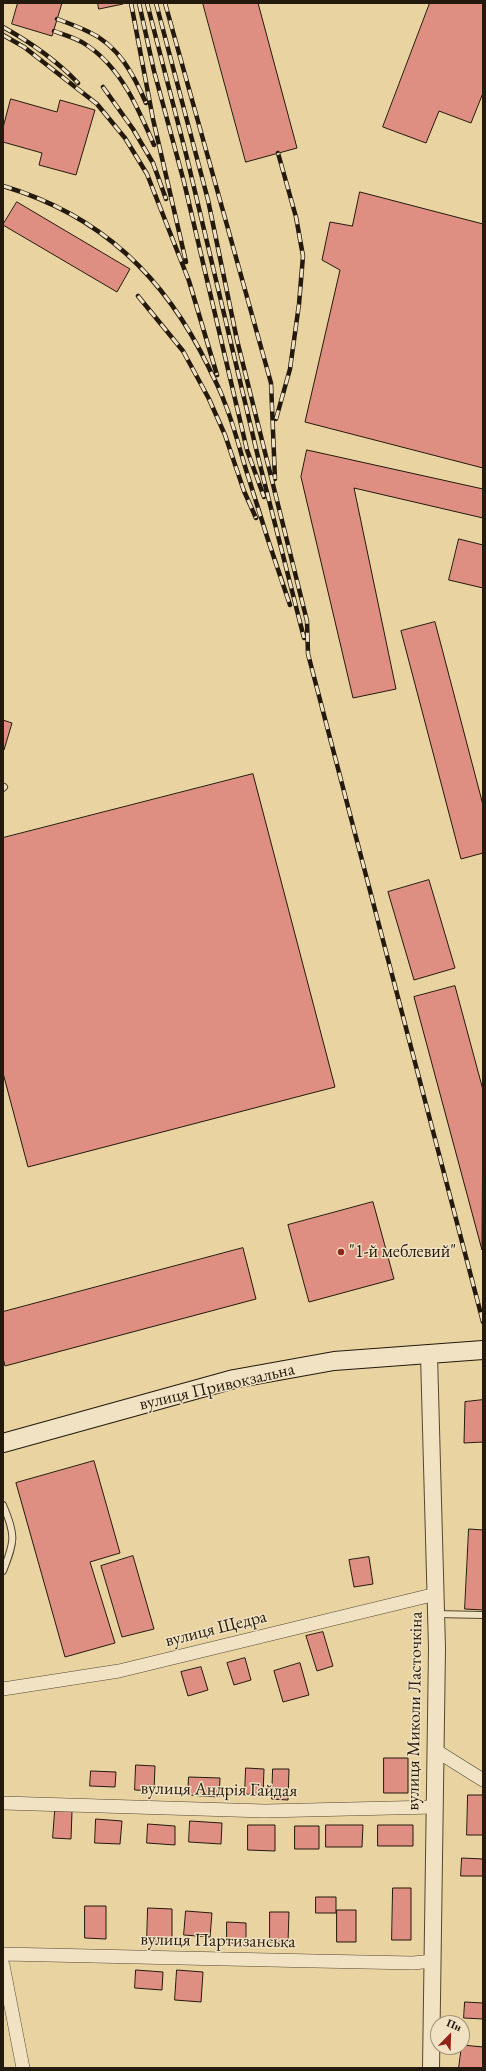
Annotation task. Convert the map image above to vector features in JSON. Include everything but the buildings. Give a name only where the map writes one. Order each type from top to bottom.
[{"type":"main road","name":"вулиця Привокзальна","points":[[3,1443],[234,1379],[334,1361],[483,1350]]},
{"type":"street","name":"вулиця Миколи Ласточкіна","points":[[430,1355],[436,1594],[431,2068]]},
{"type":"street","name":"вулиця Щедра","points":[[3,1689],[120,1671],[436,1594]]},
{"type":"street","points":[[435,1750],[483,1780]]},
{"type":"street","name":"вулиця Андрія Гайдая","points":[[3,1803],[265,1811],[434,1807]]},
{"type":"street","name":"вулиця Партизанська","points":[[3,1954],[368,1962],[433,1961]]},
{"type":"street","points":[[3,1965],[23,2068]]},
{"type":"lane","points":[[3,1505],[12,1526],[14,1538],[11,1551],[3,1571]]},
{"type":"lane","points":[[436,1614],[483,1615]]},
{"type":"railway","points":[[131,3],[153,119],[186,262]]},
{"type":"railway","points":[[139,3],[154,71],[184,182],[247,450],[264,497]]},
{"type":"railway","points":[[147,3],[187,158],[259,461],[304,638]]},
{"type":"railway","points":[[156,3],[208,200],[237,340],[307,621],[308,654],[483,1322]]},
{"type":"railway","points":[[165,3],[271,383],[275,479]]},
{"type":"railway","points":[[57,19],[89,32],[117,53],[136,82],[146,103]]},
{"type":"railway","points":[[3,27],[43,52],[78,83]]},
{"type":"railway","points":[[54,31],[74,38],[85,44],[98,53],[109,64],[135,103],[154,145]]},
{"type":"railway","points":[[3,35],[24,47],[97,104],[125,138],[147,174],[189,281],[217,375]]},
{"type":"railway","points":[[103,87],[133,129],[153,163],[166,199]]},
{"type":"railway","points":[[276,419],[290,369],[299,304],[303,256],[296,217],[278,153]]},
{"type":"railway","points":[[3,186],[38,198],[70,214],[100,232],[126,254],[150,278],[172,305],[192,335],[219,388],[228,410],[290,605]]},
{"type":"railway","points":[[138,296],[183,351],[209,399],[225,435],[244,491],[256,518]]},
{"type":"place","name":"\"1-й меблевий\"","points":[[341,1252]]}]
